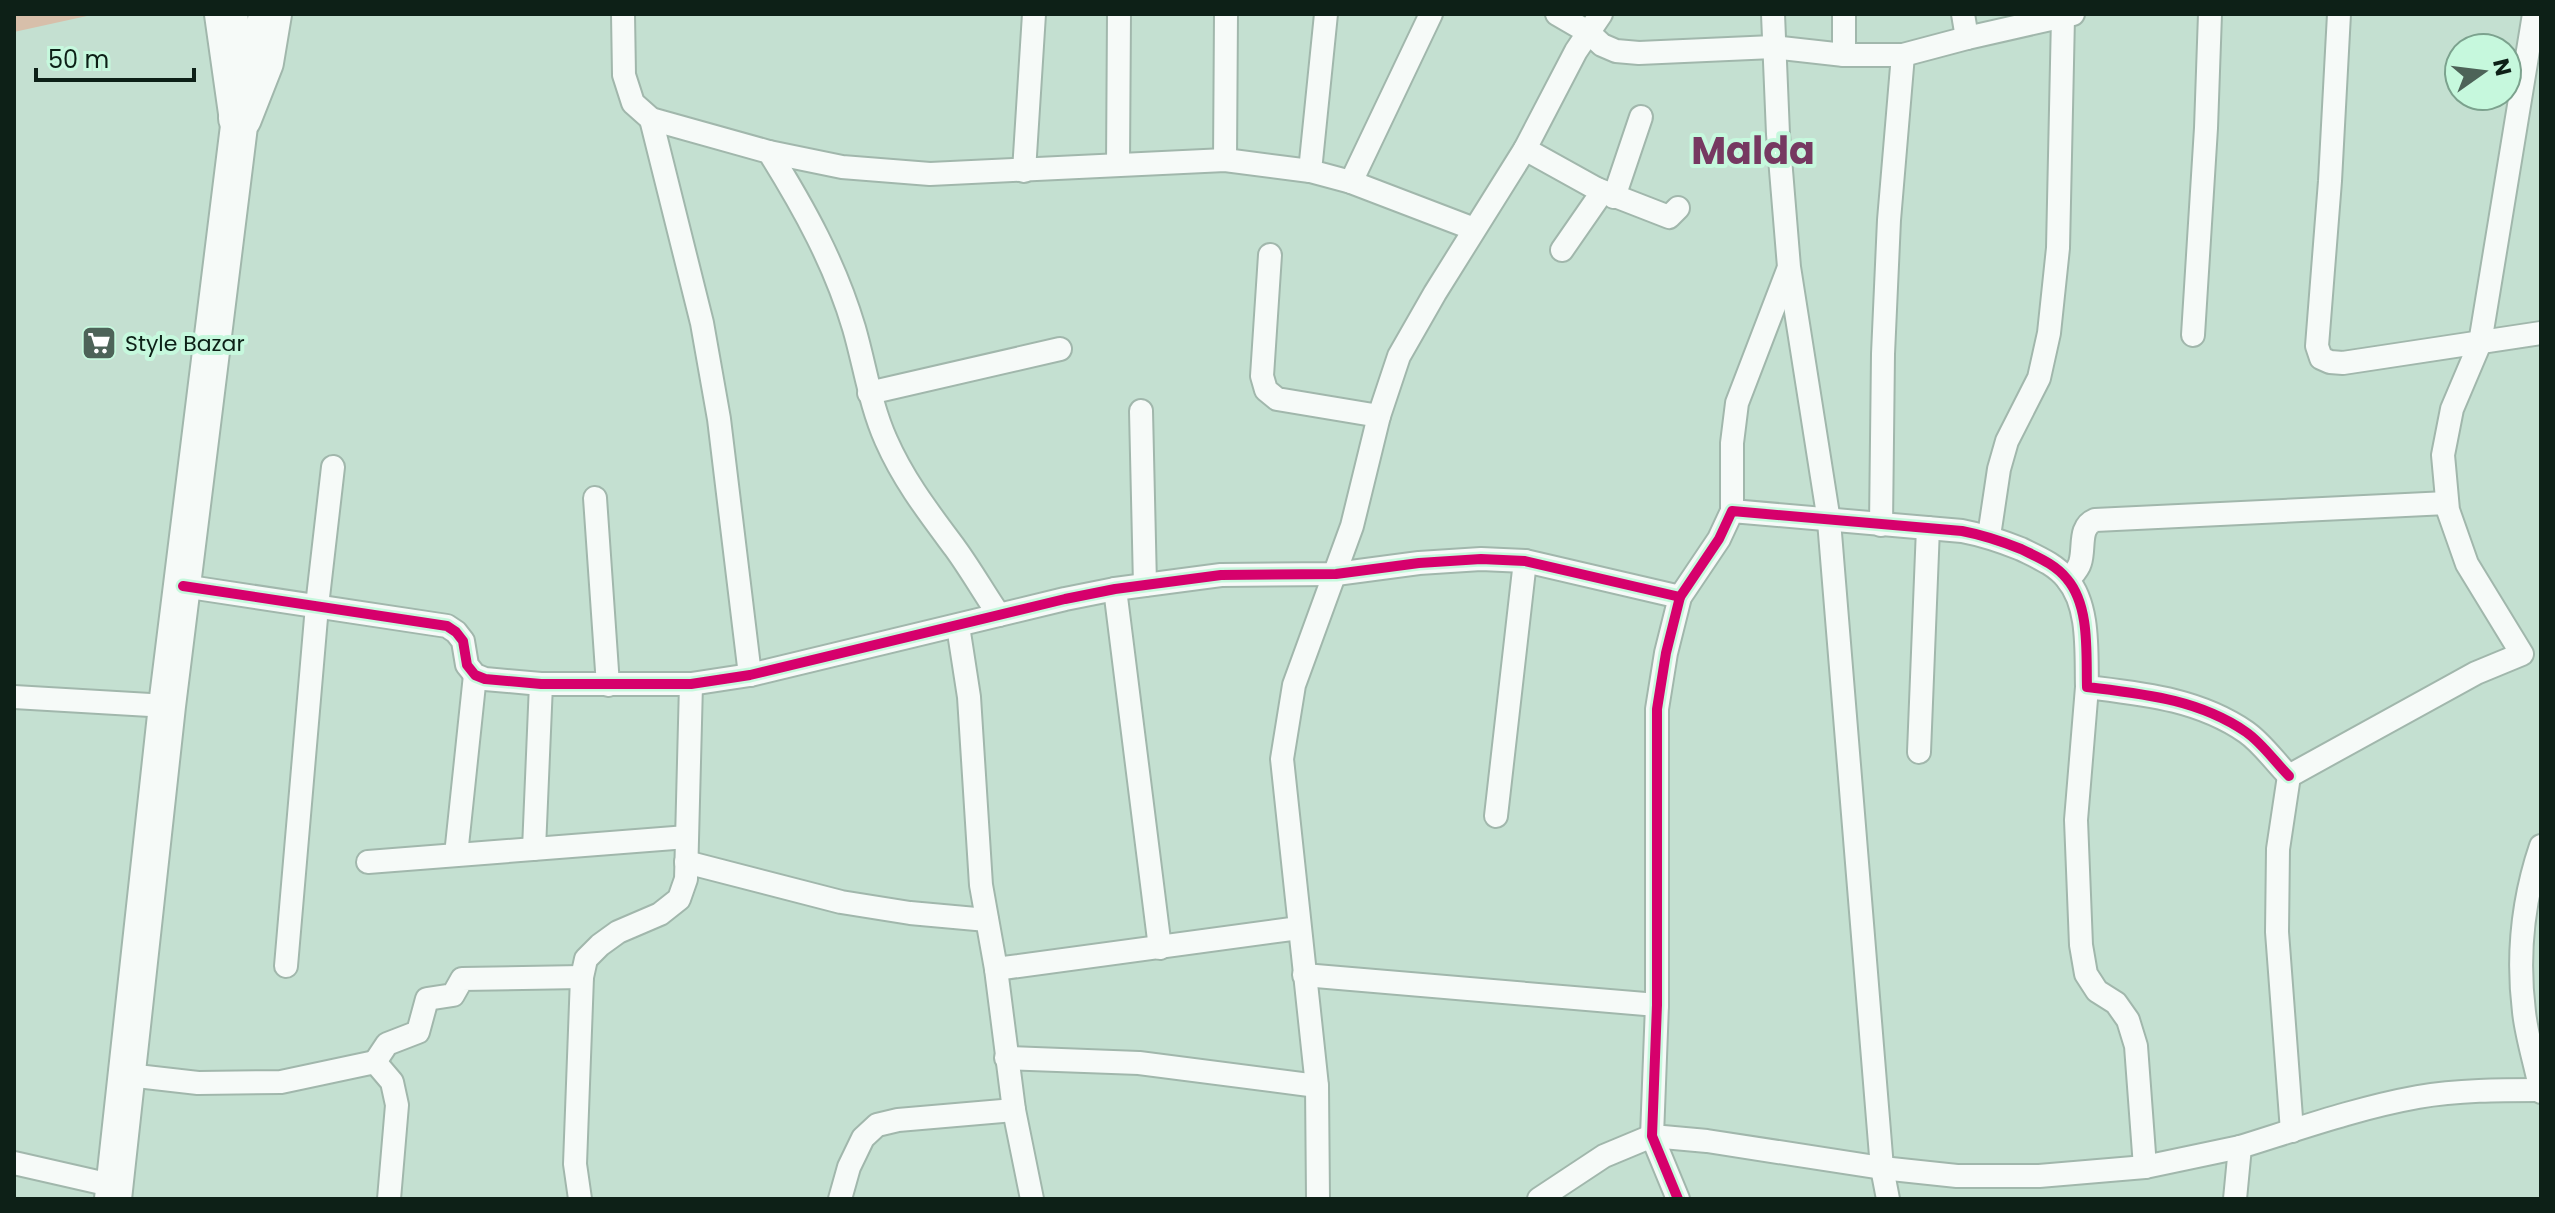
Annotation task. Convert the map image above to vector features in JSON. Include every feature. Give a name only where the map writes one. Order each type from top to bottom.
[{"type":"highway","points":[[226,14],[240,118]]},
{"type":"highway","points":[[240,118],[262,62],[270,14]]},
{"type":"main road","points":[[114,1192],[167,706],[240,118]]},
{"type":"street","points":[[623,14],[624,75],[633,103],[651,119],[769,152],[842,167],[930,174],[1225,160],[1310,171],[1351,182],[1474,229]]},
{"type":"street","points":[[1024,171],[1034,14]]},
{"type":"street","points":[[1118,165],[1119,14]]},
{"type":"street","points":[[1225,160],[1226,14]]},
{"type":"street","points":[[1310,171],[1326,14]]},
{"type":"street","points":[[1351,182],[1431,14]]},
{"type":"street","points":[[1557,14],[1595,23]]},
{"type":"street","points":[[1773,14],[1789,267],[1829,521],[1882,1168],[1888,1199]]},
{"type":"street","points":[[1844,14],[1844,55]]},
{"type":"street","points":[[1963,14],[1967,38]]},
{"type":"street","points":[[2193,335],[2210,14]]},
{"type":"street","points":[[2339,14],[2317,346],[2321,358],[2343,363],[2541,333]]},
{"type":"street","points":[[2289,776],[2476,673],[2531,653],[2467,564],[2447,503],[2443,455],[2452,409],[2480,343],[2535,44],[2534,14]]},
{"type":"street","points":[[1595,23],[1602,45],[1616,51],[1639,53],[1773,47],[1844,55],[1903,55],[2068,15],[2058,248],[2049,333],[2039,378],[2007,441],[1999,469],[1989,536]]},
{"type":"street","points":[[1318,1199],[1317,1086],[1282,759],[1294,685],[1352,526],[1379,416],[1399,356],[1525,149],[1595,23]]},
{"type":"street","points":[[1881,525],[1883,354],[1889,220],[1903,55]]},
{"type":"street","points":[[1562,250],[1598,198],[1606,193],[1641,117]]},
{"type":"street","points":[[651,119],[705,337],[719,419],[750,675]]},
{"type":"street","points":[[1525,149],[1606,193],[1669,217],[1678,208]]},
{"type":"street","points":[[769,152],[803,206],[834,271],[854,328],[869,393],[904,478],[999,615]]},
{"type":"street","points":[[1270,255],[1262,376],[1266,390],[1277,399],[1379,416]]},
{"type":"street","points":[[1678,1199],[1652,1136],[1657,1005],[1657,709],[1666,653],[1680,597],[1719,539],[1732,511],[1732,443],[1737,403],[1789,267]]},
{"type":"street","points":[[869,393],[1060,349]]},
{"type":"street","points":[[1141,411],[1145,585]]},
{"type":"street","points":[[286,966],[317,606],[333,467]]},
{"type":"street","points":[[595,498],[608,685]]},
{"type":"street","points":[[2068,580],[2080,562],[2084,530],[2088,523],[2095,520],[2447,503]]},
{"type":"street","points":[[1732,511],[1989,536],[2045,560],[2068,580],[2080,606],[2085,635],[2087,687],[2076,820],[2081,945],[2086,974],[2097,991],[2116,1003],[2128,1020],[2136,1046],[2145,1167]]},
{"type":"street","points":[[1919,752],[1928,528]]},
{"type":"street","points":[[183,586],[447,626],[463,641],[467,665],[475,675],[485,679],[608,685],[691,684],[750,675],[1115,589],[1221,575],[1336,574],[1419,563],[1481,559],[1525,561],[1680,597]]},
{"type":"street","points":[[1496,816],[1525,561]]},
{"type":"street","points":[[1115,589],[1160,948]]},
{"type":"street","points":[[958,626],[969,697],[981,885],[996,969],[1014,1110],[1032,1199]]},
{"type":"street","points":[[456,855],[475,675]]},
{"type":"street","points":[[534,849],[541,684]]},
{"type":"street","points":[[580,1199],[575,1164],[582,977],[586,959],[600,945],[618,932],[660,914],[679,899],[686,879],[691,684]]},
{"type":"street","points":[[2087,687],[2152,695],[2201,707],[2248,733],[2289,776]]},
{"type":"street","points":[[14,699],[167,706]]},
{"type":"street","points":[[2289,776],[2278,849],[2277,932],[2292,1131]]},
{"type":"street","points":[[368,862],[687,837]]},
{"type":"street","points":[[1539,1199],[1604,1156],[1652,1136],[1707,1141],[1882,1168],[1971,1176],[2039,1176],[2145,1167],[2240,1147],[2352,1112],[2420,1097],[2492,1090],[2541,1091],[2524,1013],[2521,948],[2528,883],[2541,846]]},
{"type":"street","points":[[686,862],[841,902],[910,913],[987,920]]},
{"type":"street","points":[[996,969],[1299,928]]},
{"type":"street","points":[[1304,975],[1657,1005]]},
{"type":"street","points":[[128,1075],[198,1083],[281,1082],[375,1062],[387,1044],[418,1032],[427,999],[453,995],[462,979],[582,977]]},
{"type":"street","points":[[1006,1058],[1139,1063],[1317,1086]]},
{"type":"street","points":[[375,1062],[392,1082],[397,1105],[389,1199]]},
{"type":"street","points":[[840,1199],[849,1167],[863,1138],[877,1125],[898,1120],[1014,1110]]},
{"type":"street","points":[[2235,1199],[2240,1147]]},
{"type":"street","points":[[14,1163],[114,1192]]},
{"type":"shaded area","points":[[14,14],[96,14],[14,32]]},
{"type":"cycle path","points":[[1678,1199],[1652,1136],[1657,1005],[1657,709],[1666,653],[1680,597],[1719,539],[1732,511],[1962,531],[2021,549],[2057,569],[2067,579],[2080,602],[2085,630],[2087,687],[2170,700],[2209,712],[2252,736],[2289,776]]},
{"type":"cycle path","points":[[183,586],[447,626],[463,641],[467,665],[475,675],[485,679],[541,684],[691,684],[750,675],[1065,599],[1221,575],[1336,574],[1419,563],[1481,559],[1525,561],[1680,597]]},
{"type":"place","name":"Style Bazar","points":[[99,343]]},
{"type":"district","name":"Malda","points":[[1753,150]]}]
